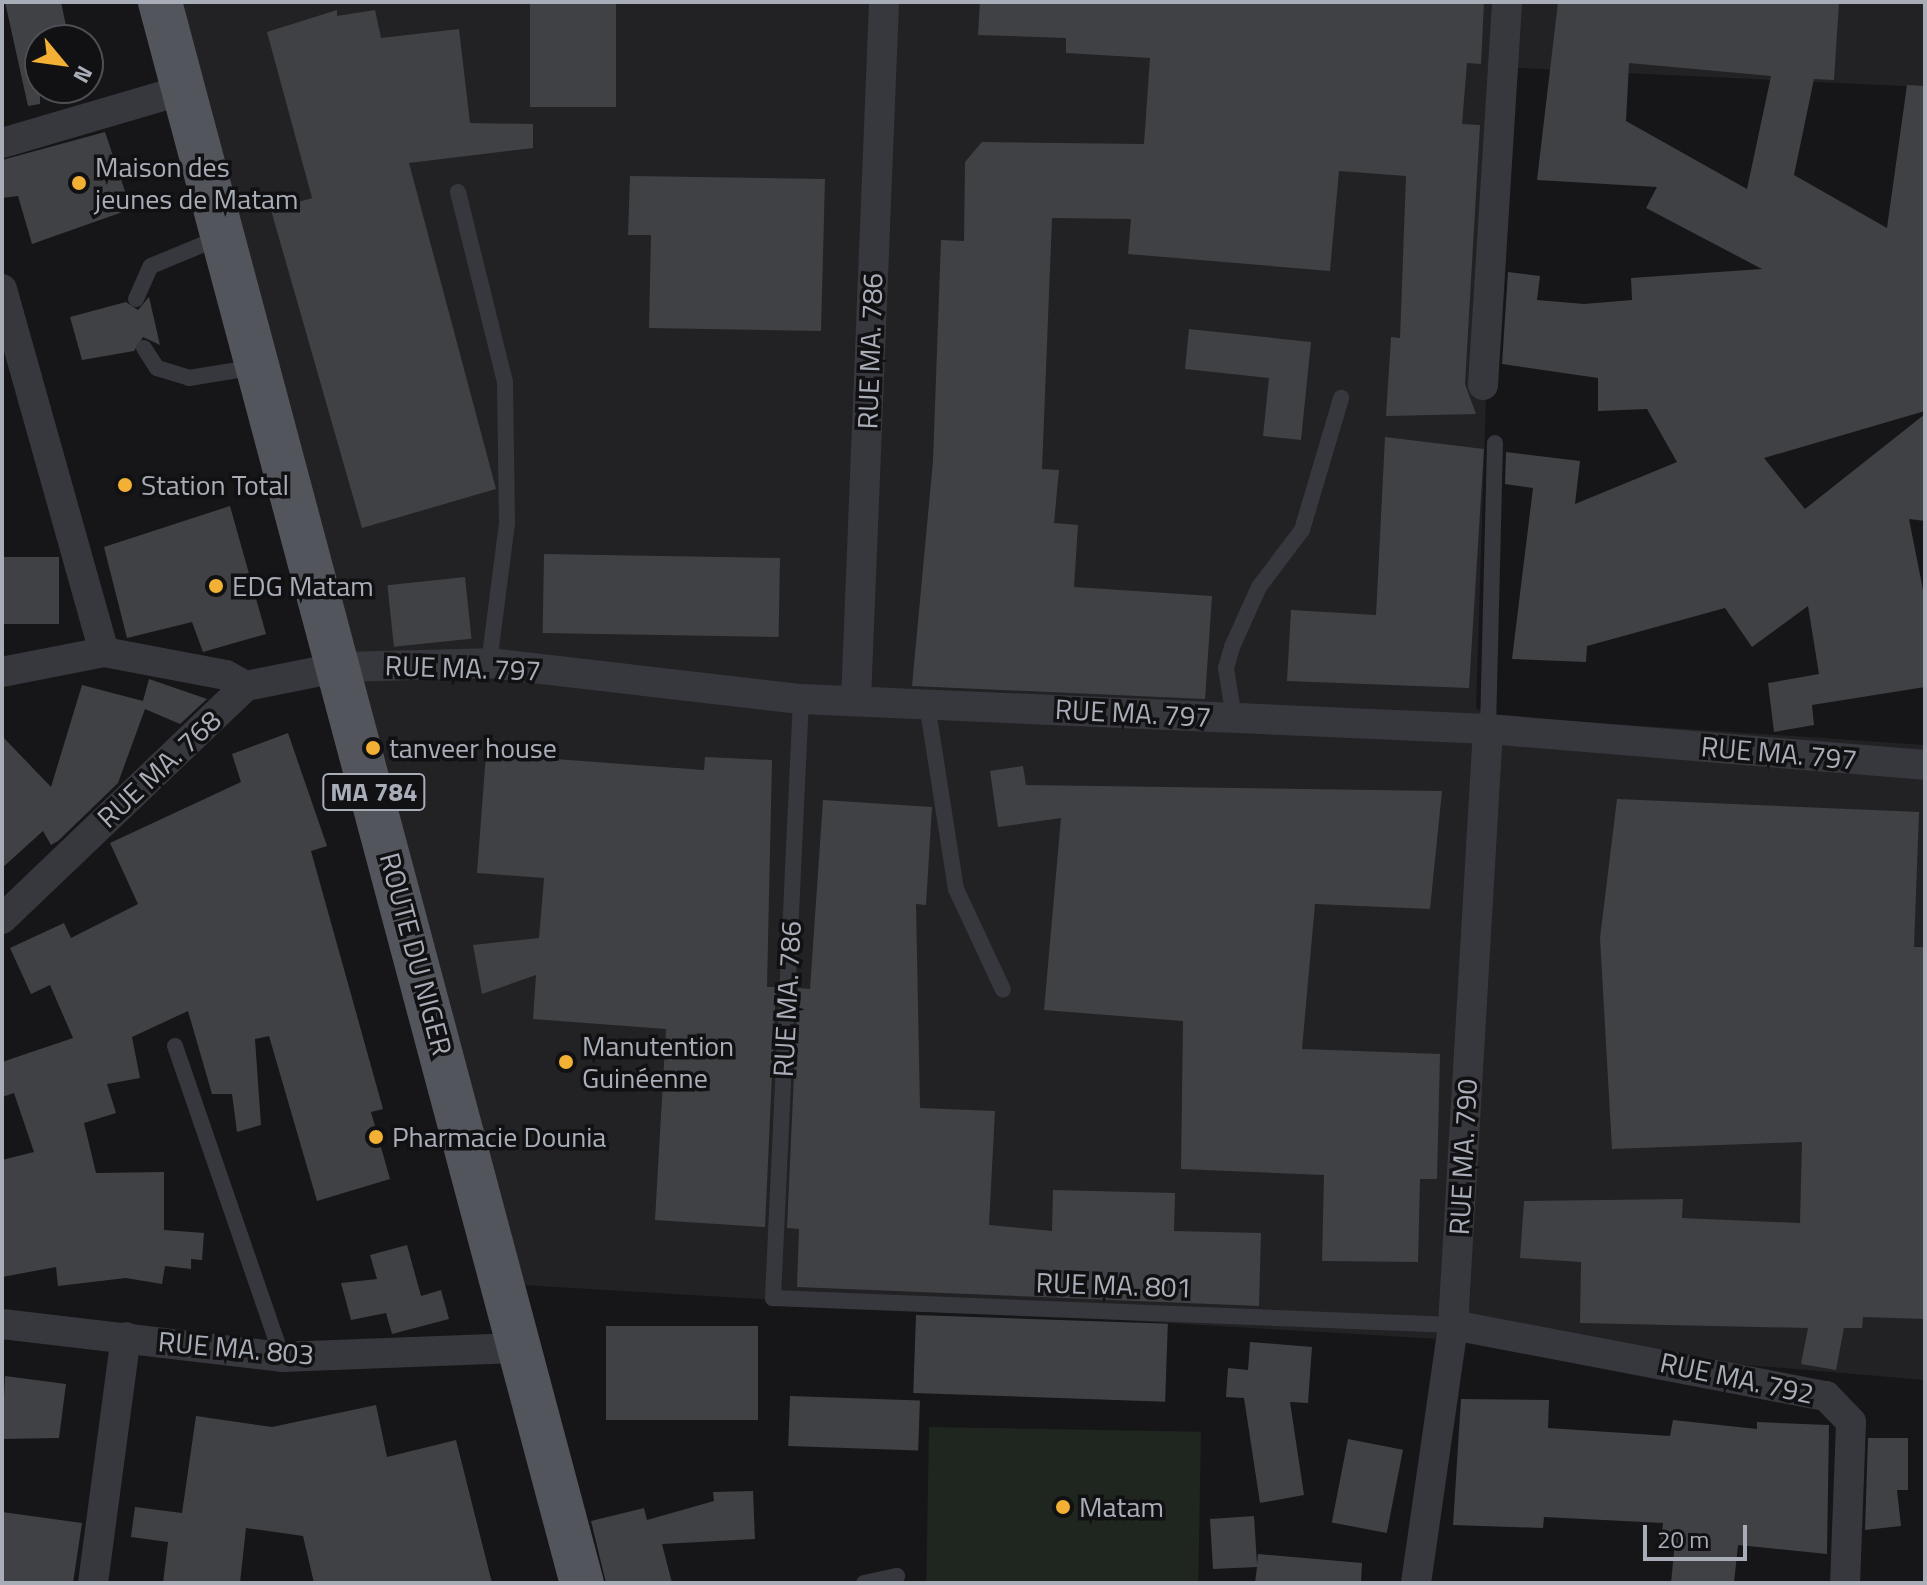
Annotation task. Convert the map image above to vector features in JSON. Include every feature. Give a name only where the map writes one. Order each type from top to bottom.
[{"type":"main road","name":"ROUTE DU NIGER","points":[[160,2],[341,667],[582,1583]]},
{"type":"street","name":"RUE MA. 786","points":[[856,700],[884,2]]},
{"type":"street","points":[[1483,385],[1507,2]]},
{"type":"street","points":[[2,143],[183,90]]},
{"type":"street","points":[[2,289],[104,652]]},
{"type":"street","points":[[2,672],[104,652],[226,675],[246,686]]},
{"type":"street","name":"RUE MA. 797","points":[[341,667],[489,663],[801,699],[1488,729],[1925,765]]},
{"type":"street","name":"RUE MA. 768","points":[[2,919],[246,686],[341,667]]},
{"type":"street","name":"RUE MA. 790","points":[[1416,1583],[1453,1325],[1488,729]]},
{"type":"street","name":"RUE MA. 803","points":[[2,1324],[282,1357],[520,1348]]},
{"type":"street","name":"RUE MA. 792","points":[[1453,1325],[1826,1396],[1851,1422],[1845,1583]]},
{"type":"street","points":[[93,1583],[126,1337]]},
{"type":"lane","points":[[458,192],[505,382],[507,523],[489,663]]},
{"type":"lane","points":[[136,299],[151,266],[222,237]]},
{"type":"lane","points":[[144,348],[157,368],[189,378],[258,367]]},
{"type":"lane","points":[[1234,718],[1226,668],[1232,647],[1259,587],[1302,530],[1341,398]]},
{"type":"lane","points":[[1488,729],[1495,443]]},
{"type":"lane","name":"RUE MA. 786","points":[[773,1298],[801,699]]},
{"type":"lane","points":[[927,704],[956,889],[1003,990]]},
{"type":"lane","points":[[175,1046],[282,1357]]},
{"type":"lane","name":"RUE MA. 801","points":[[773,1298],[1453,1325]]},
{"type":"lane","points":[[864,1583],[897,1576]]},
{"type":"shaded area","points":[[160,2],[1925,2],[1925,87],[1518,68],[1486,395],[1476,709],[1495,716],[1925,745],[1925,1380],[1440,1339],[521,1285]]},
{"type":"shaded area","name":"Matam","points":[[929,1427],[1201,1432],[1198,1583],[926,1583]]},
{"type":"building","points":[[5,2],[61,2],[66,24],[24,24],[24,88]]},
{"type":"building","points":[[530,2],[616,2],[616,107],[530,107]]},
{"type":"building","points":[[980,2],[1484,2],[1481,64],[1467,63],[1462,124],[1480,125],[1465,384],[1476,414],[1386,416],[1391,337],[1400,338],[1406,176],[1339,171],[1330,271],[1128,254],[1131,219],[1052,218],[1042,469],[1059,470],[1054,523],[1078,525],[1074,587],[1212,596],[1205,699],[912,686],[933,461],[941,240],[964,241],[965,162],[982,142],[1144,144],[1150,58],[1066,53],[1066,38],[978,35]]},
{"type":"building","points":[[1558,2],[1839,2],[1834,80],[1814,79],[1794,175],[1887,228],[1907,85],[1925,86],[1925,411],[1764,458],[1805,509],[1925,414],[1925,521],[1909,519],[1925,600],[1925,687],[1812,705],[1814,725],[1774,732],[1768,683],[1819,674],[1808,606],[1752,647],[1725,608],[1587,646],[1586,662],[1512,659],[1533,488],[1505,484],[1506,452],[1580,461],[1575,504],[1677,462],[1647,409],[1598,411],[1598,378],[1502,364],[1508,272],[1540,276],[1537,300],[1584,304],[1632,300],[1631,278],[1762,269],[1646,208],[1657,187],[1537,180]],"holes":[[[1629,63],[1771,76],[1747,189],[1626,121]]]},
{"type":"building","points":[[337,10],[337,16],[375,10],[381,38],[459,29],[470,123],[533,124],[533,148],[409,163],[496,489],[362,528],[271,210],[312,198],[267,32]]},
{"type":"building","points":[[105,132],[131,209],[32,244],[18,196],[2,198],[2,160]]},
{"type":"building","points":[[630,176],[825,179],[821,331],[649,328],[651,235],[628,235]]},
{"type":"building","points":[[149,297],[160,345],[143,337],[134,351],[82,360],[70,317],[126,302],[138,310]]},
{"type":"building","points":[[1189,329],[1311,342],[1301,440],[1263,436],[1269,378],[1185,369]]},
{"type":"building","points":[[1385,437],[1484,449],[1469,688],[1287,681],[1291,610],[1376,615]]},
{"type":"building","points":[[230,506],[266,634],[203,652],[192,622],[127,638],[104,547]]},
{"type":"building","points":[[544,554],[780,558],[779,637],[543,633]]},
{"type":"building","points":[[2,557],[59,557],[59,624],[2,624]]},
{"type":"building","points":[[465,577],[471,639],[394,647],[387,585]]},
{"type":"building","points":[[149,679],[207,699],[180,724],[145,709],[118,783],[58,841],[51,845],[43,831],[2,868],[2,736],[51,787],[82,685],[143,701]]},
{"type":"building","points":[[288,733],[327,846],[311,851],[383,1109],[371,1112],[390,1179],[317,1201],[269,1036],[255,1039],[261,1125],[237,1132],[232,1094],[212,1094],[188,1011],[132,1037],[140,1078],[107,1084],[116,1113],[84,1123],[96,1173],[164,1172],[164,1230],[204,1233],[202,1260],[191,1259],[191,1269],[165,1266],[162,1284],[126,1278],[58,1286],[56,1267],[2,1277],[2,1160],[34,1152],[14,1093],[2,1097],[2,1062],[73,1038],[50,985],[31,994],[10,948],[64,923],[71,938],[138,904],[110,843],[241,782],[232,754]]},
{"type":"building","points":[[486,754],[704,770],[705,757],[772,760],[767,987],[776,987],[765,1227],[655,1220],[666,1029],[533,1019],[536,975],[482,994],[473,945],[539,938],[544,878],[477,873]]},
{"type":"building","points":[[1023,766],[1026,785],[1442,791],[1430,909],[1315,904],[1302,1049],[1440,1054],[1437,1179],[1420,1179],[1418,1262],[1322,1261],[1324,1175],[1181,1169],[1183,1021],[1044,1010],[1061,818],[998,827],[990,771]]},
{"type":"building","points":[[1617,799],[1919,812],[1914,947],[1925,947],[1925,1319],[1863,1317],[1862,1328],[1844,1328],[1836,1370],[1801,1364],[1808,1328],[1580,1323],[1581,1262],[1520,1258],[1524,1201],[1683,1199],[1682,1218],[1800,1223],[1802,1142],[1612,1149],[1600,938]]},
{"type":"building","points":[[823,800],[932,807],[926,905],[916,904],[920,1108],[995,1111],[989,1225],[1052,1231],[1053,1190],[1175,1193],[1174,1231],[1261,1233],[1259,1306],[797,1287],[799,1229],[787,1228],[798,988],[810,989]]},
{"type":"building","points":[[407,1245],[421,1296],[441,1290],[449,1319],[392,1334],[386,1313],[351,1320],[341,1283],[377,1279],[370,1255]]},
{"type":"building","points":[[916,1315],[1168,1324],[1165,1402],[913,1393]]},
{"type":"building","points":[[606,1326],[758,1326],[758,1420],[606,1420]]},
{"type":"building","points":[[1250,1342],[1312,1347],[1308,1403],[1290,1402],[1304,1495],[1260,1503],[1244,1398],[1226,1397],[1228,1368],[1248,1370]]},
{"type":"building","points":[[5,1376],[66,1384],[59,1438],[2,1439]]},
{"type":"building","points":[[790,1396],[920,1401],[918,1451],[788,1446]]},
{"type":"building","points":[[1461,1399],[1549,1400],[1548,1428],[1670,1436],[1673,1420],[1757,1429],[1757,1422],[1829,1425],[1827,1554],[1738,1545],[1734,1583],[1671,1583],[1675,1542],[1661,1540],[1663,1523],[1544,1517],[1543,1528],[1453,1525]]},
{"type":"building","points":[[376,1405],[387,1457],[456,1440],[492,1583],[314,1583],[303,1536],[246,1528],[240,1583],[163,1583],[168,1542],[131,1537],[135,1507],[182,1513],[196,1416],[272,1427]]},
{"type":"building","points":[[1868,1438],[1908,1438],[1908,1490],[1897,1490],[1901,1526],[1865,1530]]},
{"type":"building","points":[[1348,1439],[1403,1450],[1387,1533],[1332,1522]]},
{"type":"building","points":[[753,1491],[755,1539],[662,1544],[672,1583],[606,1583],[591,1521],[644,1508],[647,1520],[714,1501],[713,1492]]},
{"type":"building","points":[[2,1512],[82,1523],[73,1583],[2,1583]]},
{"type":"building","points":[[1254,1516],[1257,1564],[1258,1554],[1362,1563],[1361,1583],[1255,1583],[1257,1567],[1213,1569],[1210,1519]]},
{"type":"place","name":"Maison des jeunes de Matam","points":[[79,183]]},
{"type":"place","name":"Station Total","points":[[125,485]]},
{"type":"place","name":"EDG Matam","points":[[216,586]]},
{"type":"place","name":"tanveer house","points":[[373,748]]},
{"type":"place","name":"Manutention Guinéenne","points":[[566,1062]]},
{"type":"place","name":"Pharmacie Dounia","points":[[376,1137]]},
{"type":"place","name":"Matam","points":[[1063,1507]]}]
